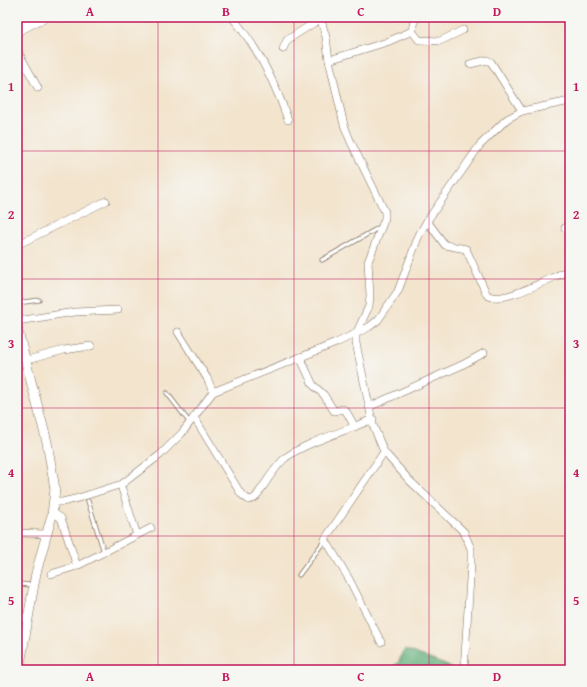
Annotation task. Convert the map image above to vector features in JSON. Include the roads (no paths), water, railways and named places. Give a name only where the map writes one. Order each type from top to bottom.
[{"type":"main road","points":[[17,30],[42,17]]},
{"type":"street","points":[[232,17],[251,40],[272,77],[288,120]]},
{"type":"street","points":[[420,17],[414,20],[412,31],[419,40],[437,41],[463,30]]},
{"type":"street","points":[[283,49],[287,40],[320,18],[326,37],[329,60],[350,140],[385,212],[368,262],[370,295],[368,306],[356,334],[356,344],[376,434],[384,452],[410,481],[455,522],[468,539],[471,549],[471,563],[464,670]]},
{"type":"street","points":[[329,60],[387,42],[412,31]]},
{"type":"street","points":[[17,50],[38,88]]},
{"type":"street","points":[[470,64],[487,60],[492,62],[522,111]]},
{"type":"street","points":[[54,502],[75,499],[122,484],[160,455],[192,420],[213,392],[356,334],[378,320],[398,291],[419,235],[427,221],[480,144],[507,119],[522,111],[570,101]]},
{"type":"street","points":[[17,245],[76,218],[106,201]]},
{"type":"street","points":[[427,221],[444,245],[466,249],[487,295],[491,297],[498,298],[522,292],[570,270]]},
{"type":"street","points":[[17,321],[74,312],[118,310]]},
{"type":"street","points":[[17,328],[27,360],[54,476],[54,502],[34,585],[20,670]]},
{"type":"street","points":[[178,332],[200,367],[213,392]]},
{"type":"street","points":[[27,360],[64,350],[91,346]]},
{"type":"street","points":[[370,406],[462,365],[484,353]]},
{"type":"street","points":[[300,357],[316,388],[324,395],[334,411],[345,409],[355,427]]},
{"type":"street","points":[[192,420],[241,494],[249,500],[255,498],[287,456],[373,419]]},
{"type":"street","points":[[381,642],[349,579],[326,539],[384,452]]},
{"type":"street","points":[[122,489],[137,535]]},
{"type":"street","points":[[52,512],[61,518],[77,566]]},
{"type":"street","points":[[51,574],[77,566],[151,528]]},
{"type":"street","points":[[17,534],[47,534]]},
{"type":"street","points":[[17,617],[28,617]]},
{"type":"lane","points":[[322,260],[381,227]]},
{"type":"lane","points":[[17,303],[40,300]]},
{"type":"lane","points":[[167,393],[192,420]]},
{"type":"lane","points":[[88,501],[104,553]]},
{"type":"lane","points":[[299,575],[326,539]]},
{"type":"lane","points":[[17,584],[34,585]]}]
